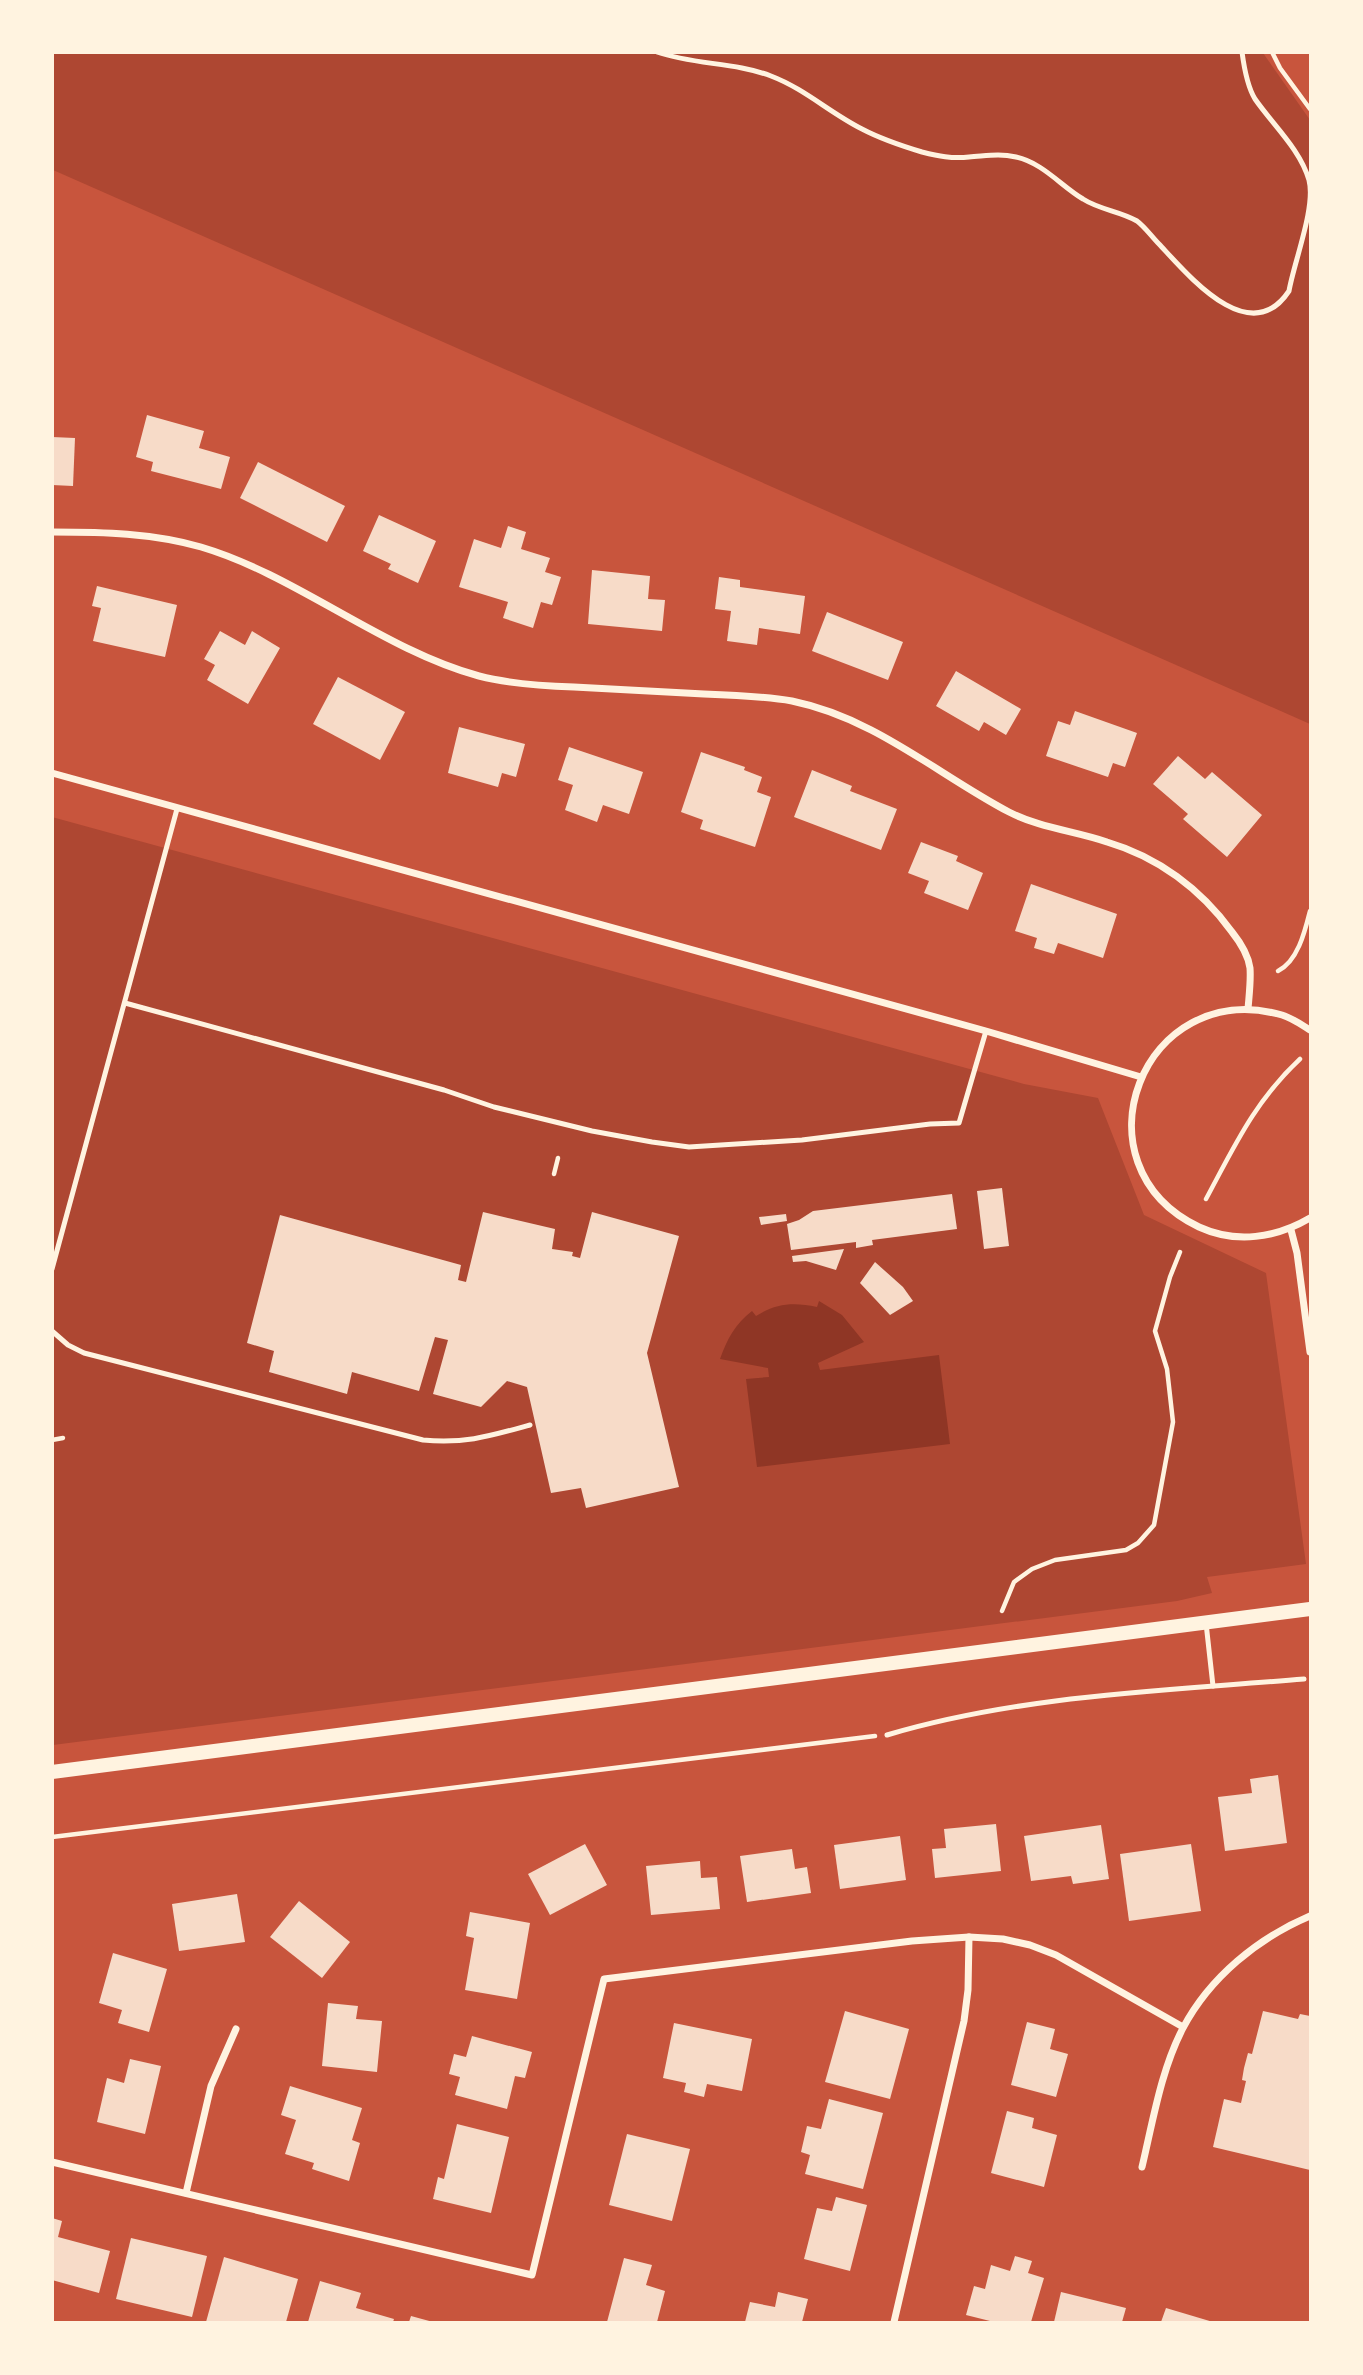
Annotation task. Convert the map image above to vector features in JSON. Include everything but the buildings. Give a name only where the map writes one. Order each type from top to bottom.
[{"type":"main road","points":[[52,1772],[1311,1609]]},
{"type":"street","points":[[52,532],[121,533],[161,538],[204,548],[247,566],[422,654],[480,676],[546,686],[760,696],[797,702],[836,714],[912,751],[1012,814],[1136,852],[1185,882],[1224,920],[1246,954],[1250,968],[1248,1009]]},
{"type":"street","points":[[52,773],[986,1031],[1141,1077]]},
{"type":"street","points":[[1311,1030],[1284,1016],[1248,1009],[1215,1013],[1184,1027],[1159,1048],[1141,1077],[1131,1114],[1135,1154],[1151,1189],[1179,1217],[1214,1234],[1252,1238],[1290,1230],[1311,1218]]},
{"type":"street","points":[[1290,1230],[1297,1254],[1311,1352]]},
{"type":"street","points":[[1142,2167],[1158,2099],[1184,2027],[1221,1976],[1244,1955],[1270,1936],[1311,1916]]},
{"type":"street","points":[[52,2162],[532,2275],[604,1979],[912,1941],[969,1937],[1003,1939],[1056,1955],[1184,2027]]},
{"type":"street","points":[[894,2322],[964,2021],[968,1990],[969,1937]]},
{"type":"street","points":[[186,2193],[211,2086],[236,2029]]},
{"type":"lane","points":[[657,52],[677,59],[733,65],[768,75],[797,87],[862,129],[921,152],[945,158],[997,154],[1019,158],[1041,168],[1084,200],[1139,223],[1202,288],[1221,302],[1252,314],[1269,312],[1281,303],[1289,291],[1309,210],[1309,182],[1299,158],[1254,97],[1242,52]]},
{"type":"lane","points":[[52,1269],[177,809]]},
{"type":"lane","points":[[125,1003],[455,1093],[495,1107],[592,1131],[689,1147],[802,1140],[930,1124],[959,1123],[986,1031]]},
{"type":"lane","points":[[52,1331],[68,1345],[84,1353],[423,1440],[472,1441],[530,1425]]},
{"type":"lane","points":[[1206,1623],[1213,1686]]},
{"type":"lane","points":[[887,1735],[928,1723],[1038,1702],[1304,1679]]},
{"type":"path","points":[[1272,52],[1280,68],[1311,109]]},
{"type":"path","points":[[1278,971],[1285,968],[1303,938],[1311,911]]},
{"type":"path","points":[[1206,1199],[1258,1105],[1300,1059]]},
{"type":"path","points":[[554,1174],[558,1158]]},
{"type":"path","points":[[1002,1611],[1014,1582],[1032,1569],[1055,1560],[1126,1550],[1138,1543],[1154,1525],[1173,1422],[1167,1369],[1155,1331],[1170,1277],[1181,1252]]},
{"type":"path","points":[[52,1440],[64,1438]]},
{"type":"path","points":[[52,1837],[887,1735]]},
{"type":"shaded area","points":[[53,53],[1263,53],[1310,120],[1310,724],[53,170]]},
{"type":"shaded area","points":[[52,817],[1024,1084],[1098,1098],[1144,1215],[1266,1273],[1306,1564],[1207,1577],[1212,1593],[1177,1601],[53,1745]]},
{"type":"shaded area","points":[[819,1301],[842,1315],[864,1342],[818,1363],[820,1370],[939,1355],[950,1444],[757,1467],[746,1379],[769,1377],[768,1368],[720,1359],[736,1327],[752,1311],[756,1316],[771,1308],[785,1305],[817,1307]]}]
